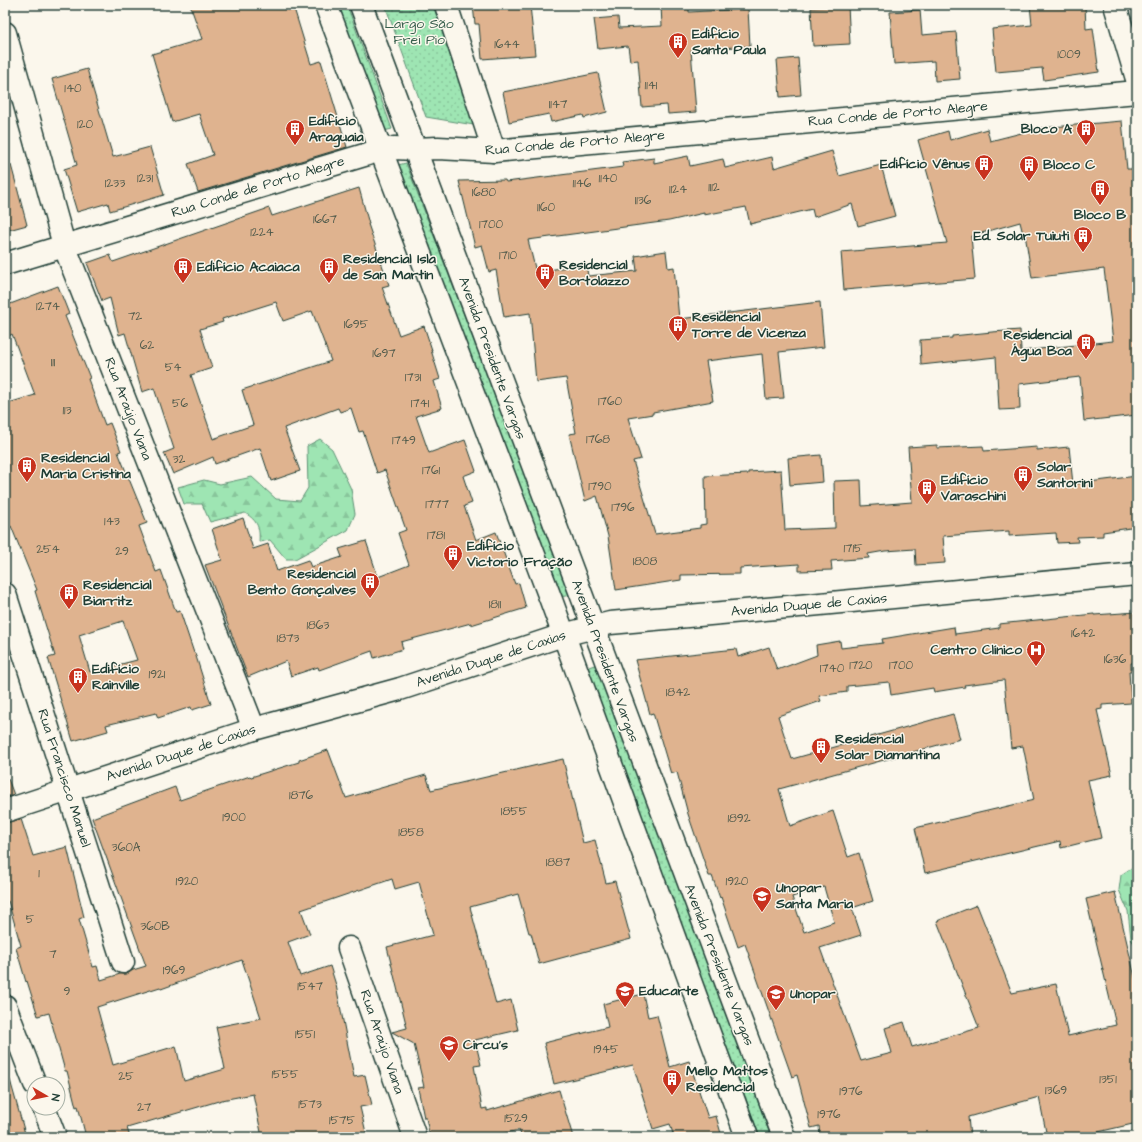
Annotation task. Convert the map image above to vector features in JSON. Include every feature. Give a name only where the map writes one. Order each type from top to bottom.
[{"type":"street","points":[[326,5],[563,635],[747,1137]]},
{"type":"street","name":"Avenida Presidente Vargas","points":[[361,5],[592,627],[784,1137]]},
{"type":"street","points":[[446,5],[494,151]]},
{"type":"street","points":[[1115,5],[1137,79]]},
{"type":"street","name":"Rua Araújo Viana","points":[[5,33],[64,246],[254,729]]},
{"type":"street","name":"Rua Conde de Porto Alegre","points":[[5,264],[381,150],[394,148],[438,148],[494,151],[1137,92]]},
{"type":"street","name":"Avenida Duque de Caxias","points":[[5,810],[254,729],[400,689],[563,635],[610,623],[1137,574]]},
{"type":"street","name":"Rua Francisco Manuel","points":[[5,594],[122,962]]},
{"type":"street","name":"Rua Araújo Viana","points":[[349,948],[415,1137]]},
{"type":"street","points":[[5,1006],[32,1076]]},
{"type":"street","points":[[47,1116],[55,1137]]},
{"type":"green space","points":[[338,5],[347,5],[392,129],[384,131]]},
{"type":"green space","name":"Largo São Frei Pio","points":[[385,5],[433,5],[474,125],[426,117]]},
{"type":"green space","points":[[406,163],[571,595],[560,597],[398,165]]},
{"type":"green space","points":[[320,439],[332,449],[351,489],[355,514],[348,530],[295,559],[286,559],[270,540],[259,542],[257,525],[253,519],[245,513],[210,522],[202,504],[184,504],[178,487],[204,480],[220,484],[252,477],[276,499],[300,501],[308,488],[307,446]]},
{"type":"green space","points":[[597,664],[771,1137],[760,1137],[586,668]]},
{"type":"green space","points":[[1137,866],[1137,948],[1131,939],[1128,911],[1119,890],[1121,875]]},
{"type":"building","points":[[190,5],[293,5],[311,64],[321,61],[347,147],[198,192],[188,164],[213,155],[199,114],[172,122],[152,54],[202,39]]},
{"type":"building","points":[[473,5],[530,5],[535,55],[482,59],[479,24],[475,24]]},
{"type":"building","points":[[661,5],[689,5],[689,12],[748,9],[750,46],[691,50],[696,112],[668,114],[667,105],[642,107],[638,60],[630,61],[628,46],[598,49],[594,19],[618,17],[619,28],[662,26]]},
{"type":"building","points":[[1030,5],[1085,5],[1086,29],[1093,28],[1099,72],[1044,80],[1042,68],[996,72],[992,29],[1032,25]]},
{"type":"building","points":[[848,6],[850,44],[813,46],[811,8]]},
{"type":"building","points":[[920,10],[922,35],[956,32],[960,79],[935,81],[934,61],[894,64],[890,12]]},
{"type":"building","points":[[798,58],[801,95],[780,97],[777,60]]},
{"type":"building","points":[[87,69],[113,157],[150,147],[164,195],[110,211],[108,203],[77,212],[64,169],[77,165],[52,79]]},
{"type":"building","points":[[598,73],[607,112],[584,118],[583,115],[551,122],[549,114],[509,122],[503,92]]},
{"type":"building","points":[[1122,121],[1127,169],[1133,169],[1137,194],[1137,415],[1084,421],[1080,377],[1019,384],[1020,409],[999,410],[996,357],[921,365],[920,340],[952,338],[952,336],[1020,330],[1021,351],[1113,341],[1104,269],[1032,278],[1025,234],[1023,234],[1020,222],[971,236],[975,279],[844,290],[841,252],[947,243],[918,140],[948,131],[950,140],[987,129],[990,141],[1041,128]]},
{"type":"building","points":[[832,151],[839,176],[881,165],[895,216],[858,226],[852,204],[814,217],[812,209],[750,224],[746,207],[704,215],[704,213],[669,221],[528,240],[536,272],[586,264],[588,276],[637,271],[635,256],[666,251],[668,268],[674,267],[679,319],[820,302],[824,347],[779,352],[784,398],[766,399],[762,354],[706,361],[713,401],[628,418],[641,459],[633,461],[655,534],[700,528],[700,525],[706,524],[705,476],[748,474],[748,472],[781,470],[785,530],[835,528],[834,481],[861,480],[862,506],[912,502],[908,447],[937,445],[937,448],[983,446],[984,451],[1037,447],[1037,450],[1069,447],[1073,484],[1137,476],[1137,527],[1103,532],[1103,536],[1077,537],[1078,542],[1057,543],[1056,533],[1009,536],[1009,531],[943,536],[945,563],[916,565],[915,549],[885,551],[868,554],[869,558],[831,561],[832,570],[799,571],[799,564],[740,568],[740,574],[681,575],[681,580],[616,590],[608,536],[597,496],[585,501],[569,434],[576,433],[566,378],[536,382],[530,313],[504,317],[496,270],[489,272],[482,245],[475,247],[459,181],[505,180],[506,182],[623,167],[622,162],[654,158],[654,163],[688,156],[690,166],[723,159],[725,168],[772,157],[774,168]]},
{"type":"building","points":[[5,165],[11,165],[27,225],[5,231]]},
{"type":"building","points":[[359,188],[368,224],[389,285],[382,287],[399,335],[424,326],[440,379],[434,381],[442,408],[416,416],[429,453],[465,440],[476,471],[463,476],[472,503],[464,506],[476,540],[496,532],[515,584],[519,583],[526,608],[471,625],[471,623],[401,642],[403,649],[374,658],[372,651],[319,670],[318,667],[291,676],[286,661],[248,677],[205,565],[222,560],[212,529],[243,518],[253,549],[268,544],[277,571],[308,560],[311,567],[342,557],[339,549],[366,541],[378,577],[409,565],[398,533],[406,530],[385,470],[377,473],[363,431],[359,432],[351,408],[340,412],[338,408],[284,428],[300,471],[271,481],[260,448],[215,464],[213,457],[173,474],[164,453],[174,449],[154,388],[142,392],[125,333],[119,335],[110,298],[102,301],[87,263],[110,255],[113,262],[269,208],[272,216]],"holes":[[[276,302],[283,321],[312,311],[331,361],[242,390],[253,425],[213,439],[191,375],[212,368],[200,329],[223,322],[222,319]]]},
{"type":"building","points":[[58,286],[69,314],[65,316],[90,378],[88,379],[105,425],[110,423],[121,451],[118,452],[147,523],[139,526],[156,572],[161,570],[176,612],[180,611],[211,704],[192,710],[191,707],[158,718],[156,713],[106,725],[108,731],[73,741],[48,658],[55,656],[35,591],[37,590],[11,526],[5,528],[5,404],[35,395],[12,334],[9,336],[5,327],[5,306]],"holes":[[[123,621],[137,660],[90,672],[79,635]]]},
{"type":"building","points":[[821,455],[823,482],[790,485],[788,458]]},
{"type":"building","points":[[1137,612],[1137,663],[1131,663],[1131,671],[1129,671],[1131,703],[1102,705],[1102,709],[1097,710],[1112,775],[1088,780],[1101,838],[1061,848],[1060,841],[925,873],[915,828],[1034,800],[1023,746],[1011,748],[1004,680],[964,685],[965,687],[934,692],[933,688],[891,695],[889,682],[847,686],[847,692],[819,696],[821,701],[778,716],[792,759],[953,714],[960,739],[779,789],[790,826],[833,811],[848,857],[859,853],[873,901],[852,908],[861,935],[820,948],[861,1061],[892,1053],[885,1028],[904,1022],[912,1047],[979,1028],[937,921],[977,905],[1012,993],[1056,984],[1068,1036],[1116,1025],[1086,899],[1115,892],[1137,986],[1137,1123],[1085,1135],[1085,1137],[1047,1137],[1039,1097],[968,1117],[970,1137],[820,1137],[819,1126],[811,1128],[797,1075],[792,1077],[745,944],[738,947],[721,897],[720,898],[712,876],[709,876],[688,814],[677,772],[671,774],[653,713],[650,714],[635,660],[736,649],[738,657],[769,647],[777,670],[817,655],[816,645],[840,641],[841,648],[883,643],[882,639],[954,627],[955,634],[999,628],[999,624]],"holes":[[[824,887],[834,922],[804,932],[792,897]]]},
{"type":"building","points":[[328,750],[346,798],[426,775],[431,790],[563,759],[583,843],[595,840],[606,883],[615,881],[631,939],[539,964],[531,933],[529,933],[518,894],[470,907],[496,1004],[511,1000],[518,1030],[475,1040],[481,1065],[474,1066],[482,1109],[487,1108],[487,1111],[559,1090],[573,1137],[522,1137],[519,1130],[488,1137],[430,1137],[426,1118],[424,1118],[418,1088],[424,1087],[414,1044],[392,1032],[407,1028],[387,947],[433,935],[419,882],[395,889],[392,879],[301,910],[310,934],[288,942],[300,976],[330,966],[336,985],[354,1077],[365,1075],[372,1105],[360,1107],[367,1137],[262,1137],[253,1094],[222,1100],[127,1128],[130,1137],[86,1137],[78,1106],[76,1107],[67,1071],[65,1071],[49,1013],[38,1016],[16,948],[21,946],[8,901],[5,902],[5,823],[21,819],[33,856],[67,847],[84,917],[79,919],[93,967],[97,966],[101,980],[120,974],[127,974],[133,970],[146,966],[92,818],[175,787],[180,800],[250,776],[251,777],[299,762],[299,760]],"holes":[[[242,960],[261,1018],[216,1027],[225,1069],[184,1081],[176,1046],[113,1065],[97,1007],[160,987],[161,989]]]},
{"type":"building","points":[[8,779],[14,795],[5,798],[5,780]]},
{"type":"building","points":[[643,994],[648,1017],[657,1015],[670,1067],[689,1061],[708,1118],[716,1116],[722,1137],[674,1137],[670,1124],[653,1129],[633,1065],[554,1084],[544,1043],[608,1027],[603,1004]]},
{"type":"building","points":[[5,1080],[10,1080],[26,1137],[5,1137]]},
{"type":"place","name":"Edifício Santa Paula","points":[[678,59]]},
{"type":"place","name":"Edifício Araguaia","points":[[295,146]]},
{"type":"place","name":"Bloco A","points":[[1086,146]]},
{"type":"place","name":"Edifício Vênus","points":[[984,181]]},
{"type":"place","name":"Bloco C","points":[[1029,182]]},
{"type":"place","name":"Bloco B","points":[[1100,206]]},
{"type":"place","name":"Ed. Solar Tuiuti","points":[[1083,253]]},
{"type":"place","name":"Edifício Acaiaca","points":[[183,284]]},
{"type":"place","name":"Residencial Isla de San Martin","points":[[329,284]]},
{"type":"place","name":"Residencial Bortolazzo","points":[[545,290]]},
{"type":"place","name":"Residencial Torre de Vicenza","points":[[678,342]]},
{"type":"place","name":"Residencial Água Boa","points":[[1086,360]]},
{"type":"place","name":"Residencial Maria Cristina","points":[[27,483]]},
{"type":"place","name":"Solar Santorini","points":[[1023,492]]},
{"type":"place","name":"Edifício Varaschini","points":[[927,505]]},
{"type":"place","name":"Edifício Victorio Fração","points":[[453,571]]},
{"type":"place","name":"Residencial Bento Gonçalves","points":[[370,599]]},
{"type":"place","name":"Residencial Biarritz","points":[[69,610]]},
{"type":"place","name":"Centro Clínico","points":[[1036,667]]},
{"type":"place","name":"Edifício Rainville","points":[[78,694]]},
{"type":"place","name":"Residencial Solar Diamantina","points":[[821,764]]},
{"type":"place","name":"Unopar Santa Maria","points":[[762,913]]},
{"type":"place","name":"Educarte","points":[[625,1008]]},
{"type":"place","name":"Unopar","points":[[776,1011]]},
{"type":"place","name":"Circu's","points":[[449,1062]]},
{"type":"place","name":"Mello Mattos Residencial","points":[[672,1096]]}]
